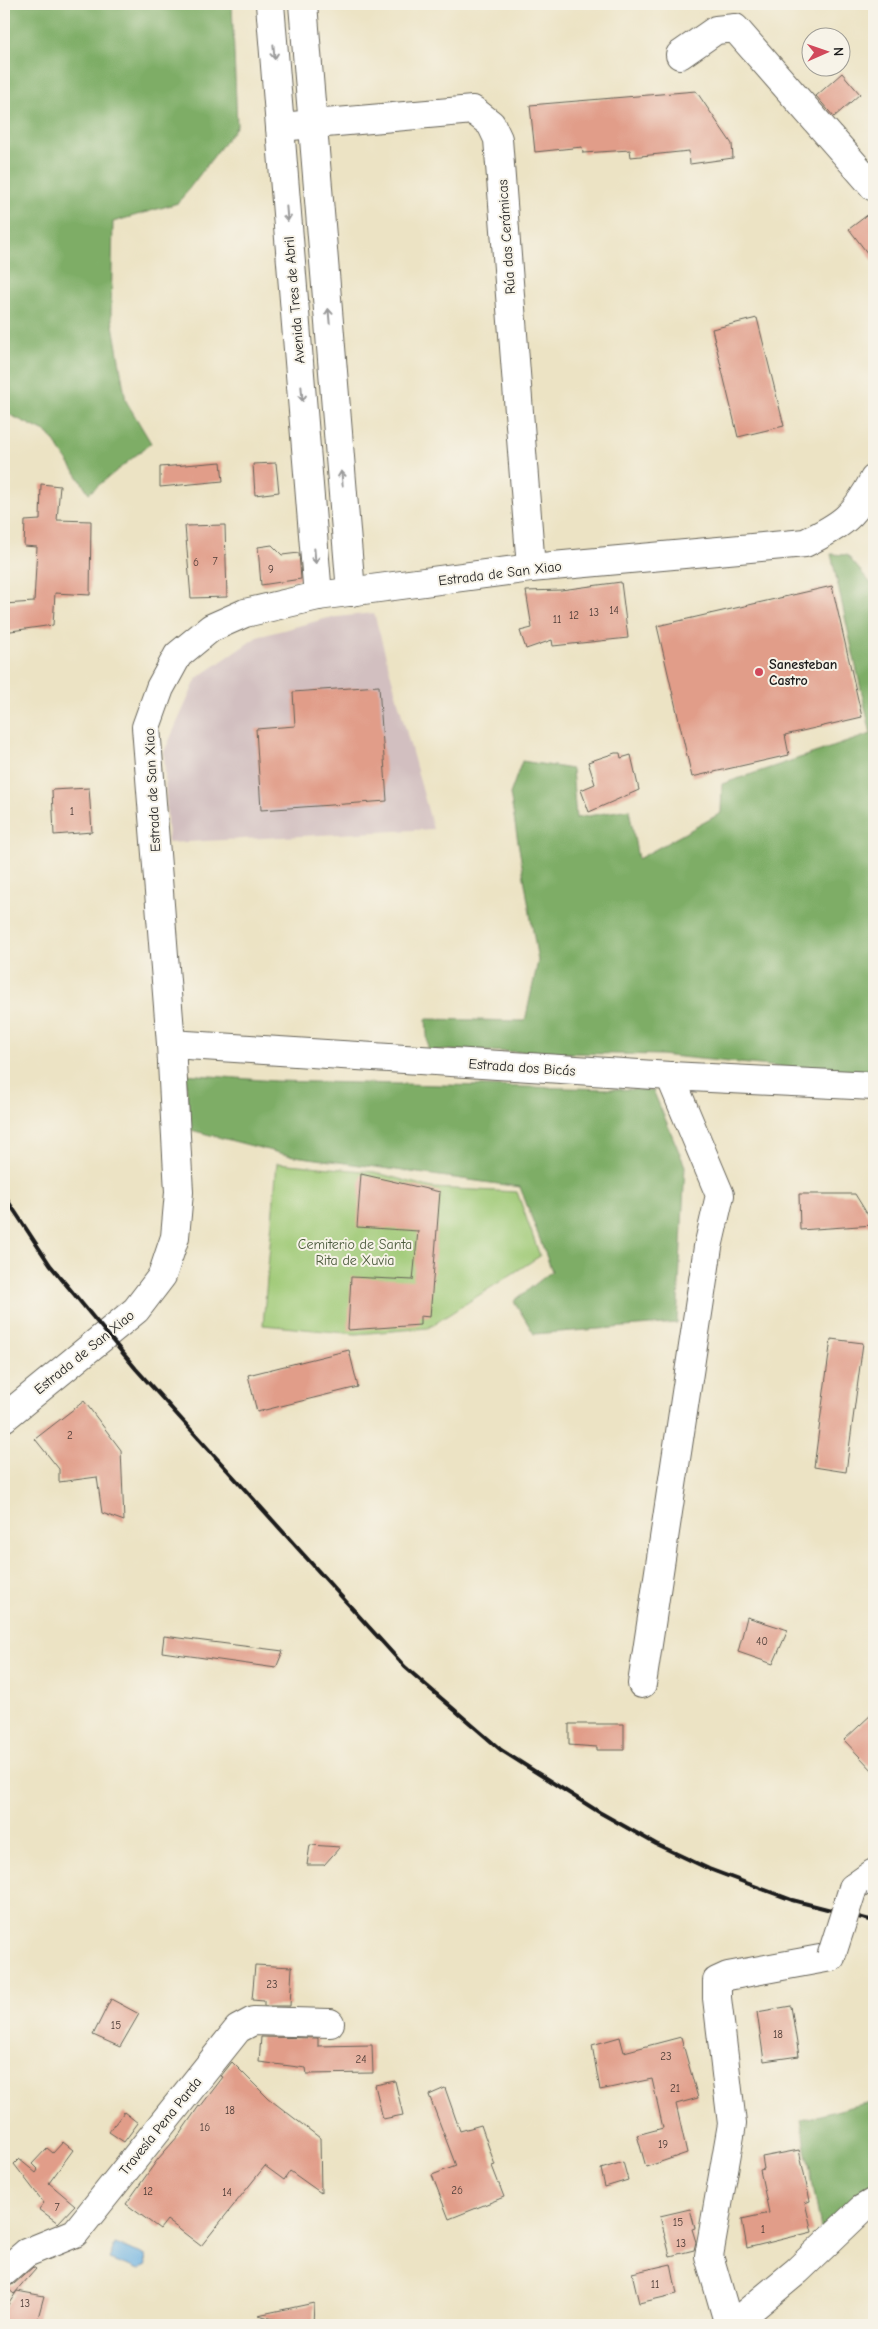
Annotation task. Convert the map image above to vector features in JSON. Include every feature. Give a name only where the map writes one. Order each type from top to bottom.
[{"type":"street","name":"Avenida Tres de Abril","points":[[270,4],[318,596]]},
{"type":"street","points":[[303,4],[351,592]]},
{"type":"street","points":[[680,55],[716,30],[735,28],[874,186]]},
{"type":"street","name":"Rúa das Cerámicas","points":[[280,127],[473,110],[491,124],[495,131],[500,153],[531,568]]},
{"type":"street","name":"Estrada de San Xiao","points":[[4,1418],[136,1310],[162,1276],[175,1237],[179,1192],[171,1044],[146,727],[160,688],[178,655],[211,628],[245,613],[318,596],[531,568],[806,543],[837,527],[863,502],[874,479]]},
{"type":"street","name":"Estrada dos Bicás","points":[[171,1044],[670,1076],[874,1086]]},
{"type":"street","points":[[642,1684],[708,1247],[720,1195],[670,1076]]},
{"type":"street","points":[[864,1880],[831,1957],[728,1976],[718,1981],[717,1998],[732,2124],[709,2256],[731,2325],[797,2271],[862,2209],[874,2202]]},
{"type":"street","name":"Travesía Pena Parda","points":[[4,2272],[26,2253],[75,2233],[238,2029],[253,2021],[330,2023]]},
{"type":"shaded area","points":[[374,613],[433,829],[168,843],[164,752],[197,678],[257,637],[328,618]]},
{"type":"green space","points":[[4,4],[232,4],[237,126],[178,203],[113,222],[111,313],[126,401],[151,443],[89,493],[49,434],[4,412]]},
{"type":"green space","points":[[831,554],[847,555],[874,587],[874,1074],[829,1072],[660,1055],[428,1050],[426,1019],[525,1021],[538,961],[510,794],[522,761],[572,769],[576,818],[629,809],[638,859],[721,813],[722,784],[871,734]]},
{"type":"green space","points":[[185,1074],[275,1081],[653,1090],[685,1166],[677,1323],[534,1334],[514,1301],[552,1271],[520,1187],[287,1155],[191,1130]]},
{"type":"green space","name":"Cemiterio de Santa Rita de Xuvia","points":[[277,1163],[374,1172],[432,1188],[517,1192],[540,1256],[428,1328],[356,1334],[263,1325]]},
{"type":"green space","points":[[874,2101],[874,2186],[821,2229],[801,2120]]},
{"type":"water","points":[[115,2244],[145,2255],[146,2265],[139,2270],[109,2259]]},
{"type":"building","points":[[836,78],[846,78],[860,94],[834,117],[816,96]]},
{"type":"building","points":[[696,91],[732,144],[733,158],[690,164],[689,151],[631,157],[630,150],[583,153],[582,147],[535,152],[530,105]]},
{"type":"building","points":[[874,210],[874,262],[849,229]]},
{"type":"building","points":[[757,318],[784,426],[738,437],[712,329]]},
{"type":"building","points":[[221,462],[223,481],[160,487],[160,467]]},
{"type":"building","points":[[276,463],[279,492],[255,495],[253,464]]},
{"type":"building","points":[[41,484],[60,486],[57,520],[91,521],[90,595],[55,593],[53,625],[4,632],[4,604],[34,602],[37,547],[24,546],[25,521],[40,520]]},
{"type":"building","points":[[225,525],[227,597],[191,598],[185,526]]},
{"type":"building","points":[[272,545],[282,555],[299,553],[301,579],[261,585],[258,547]]},
{"type":"building","points":[[621,582],[628,638],[553,646],[552,640],[526,649],[520,631],[532,628],[526,591],[561,590]]},
{"type":"building","name":"Sanesteban Castro","points":[[832,586],[862,717],[785,735],[789,755],[692,777],[657,626]]},
{"type":"building","points":[[379,686],[387,801],[261,810],[256,729],[295,726],[293,692]]},
{"type":"building","points":[[620,753],[621,758],[631,755],[639,790],[589,812],[581,790],[595,784],[588,762]]},
{"type":"building","points":[[89,788],[92,832],[54,835],[52,790]]},
{"type":"building","points":[[361,1174],[440,1192],[430,1317],[420,1316],[420,1325],[348,1330],[351,1277],[413,1280],[418,1231],[357,1227]]},
{"type":"building","points":[[799,1194],[855,1194],[874,1225],[800,1230]]},
{"type":"building","points":[[831,1339],[863,1343],[846,1472],[814,1467]]},
{"type":"building","points":[[349,1350],[358,1387],[257,1412],[248,1375]]},
{"type":"building","points":[[84,1401],[121,1450],[124,1521],[102,1513],[97,1477],[59,1482],[59,1469],[35,1439]]},
{"type":"building","points":[[747,1617],[788,1630],[773,1664],[738,1652]]},
{"type":"building","points":[[164,1636],[283,1651],[276,1668],[162,1652]]},
{"type":"building","points":[[874,1712],[874,1772],[844,1740]]},
{"type":"building","points":[[569,1724],[624,1724],[624,1750],[597,1750],[597,1747],[569,1745]]},
{"type":"building","points":[[310,1845],[340,1847],[324,1865],[307,1865]]},
{"type":"building","points":[[255,1965],[292,1967],[290,2006],[264,2006],[264,2001],[252,2000]]},
{"type":"building","points":[[111,1999],[139,2014],[120,2047],[93,2035]]},
{"type":"building","points":[[791,2006],[799,2056],[764,2061],[757,2012]]},
{"type":"building","points":[[261,2037],[318,2038],[318,2046],[372,2045],[373,2073],[307,2074],[306,2068],[259,2062]]},
{"type":"building","points":[[620,2037],[624,2052],[681,2037],[698,2098],[676,2104],[687,2153],[646,2167],[637,2135],[663,2128],[652,2079],[600,2090],[592,2045]]},
{"type":"building","points":[[232,2062],[268,2098],[320,2138],[321,2193],[290,2171],[284,2180],[265,2166],[201,2246],[167,2220],[160,2229],[126,2204],[158,2159],[179,2135],[199,2106],[223,2077],[221,2076]]},
{"type":"building","points":[[395,2081],[403,2115],[383,2119],[375,2085]]},
{"type":"building","points":[[445,2088],[460,2131],[481,2125],[495,2165],[492,2166],[504,2197],[449,2219],[432,2175],[456,2166],[429,2095]]},
{"type":"building","points":[[124,2112],[138,2123],[124,2142],[109,2132]]},
{"type":"building","points":[[63,2142],[73,2150],[49,2183],[75,2205],[58,2223],[39,2209],[44,2203],[14,2164],[19,2159],[36,2173],[38,2170],[32,2164],[47,2148],[53,2153]]},
{"type":"building","points":[[799,2150],[810,2201],[805,2203],[812,2232],[747,2248],[742,2219],[769,2213],[760,2170],[764,2169],[762,2157]]},
{"type":"building","points":[[623,2162],[628,2180],[605,2187],[601,2169]]},
{"type":"building","points":[[690,2209],[695,2228],[692,2229],[696,2242],[694,2250],[670,2256],[660,2216]]},
{"type":"building","points":[[671,2264],[677,2294],[639,2303],[632,2273]]},
{"type":"building","points":[[33,2267],[36,2269],[14,2294],[6,2287],[14,2284]]},
{"type":"building","points":[[17,2291],[44,2296],[36,2325],[4,2325],[4,2311]]},
{"type":"building","points":[[314,2303],[313,2325],[297,2325],[258,2315]]},
{"type":"railway","points":[[4,1195],[50,1265],[136,1369],[405,1667],[501,1750],[599,1812],[656,1844],[709,1869],[792,1900],[874,1921]]},
{"type":"place","name":"Sanesteban Castro","points":[[759,672]]}]
